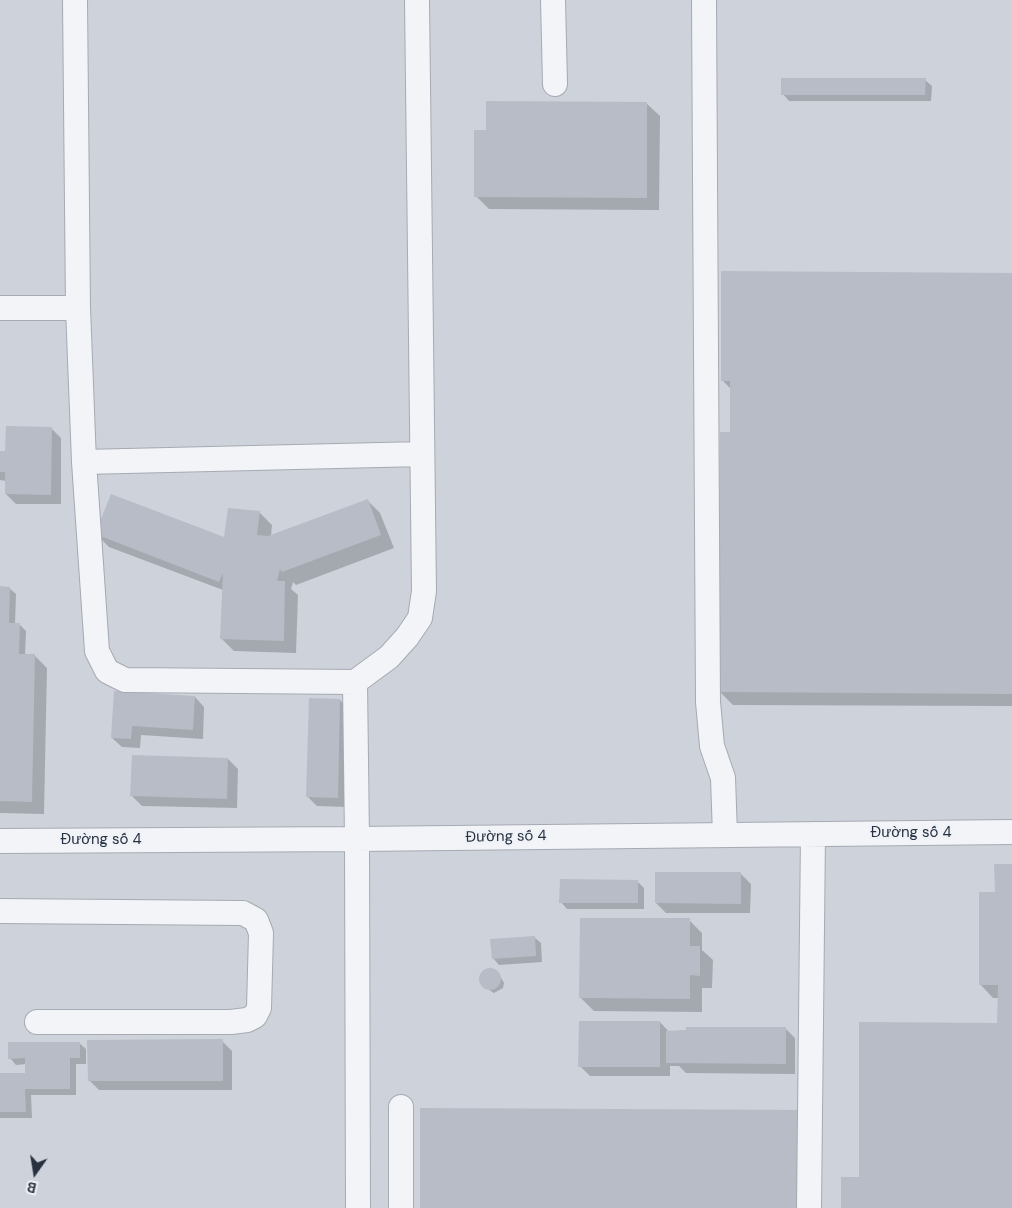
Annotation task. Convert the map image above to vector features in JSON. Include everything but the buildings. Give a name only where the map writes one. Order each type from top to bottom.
[{"type":"street","points":[[74,0],[78,308],[84,462],[97,651],[107,671],[125,680],[355,682],[389,657],[407,637],[420,618],[424,591],[417,0]]},
{"type":"street","points":[[553,0],[555,84]]},
{"type":"street","points":[[704,0],[708,702],[712,746],[723,778],[725,835]]},
{"type":"street","points":[[0,308],[78,308]]},
{"type":"street","points":[[84,462],[422,454]]},
{"type":"street","points":[[355,682],[358,1208]]},
{"type":"street","name":"Đường số 4","points":[[0,841],[1012,832]]},
{"type":"street","points":[[809,1208],[813,834]]},
{"type":"street","points":[[0,911],[243,913],[256,920],[260,933],[259,1008],[255,1016],[247,1020],[231,1022],[37,1022]]},
{"type":"street","points":[[401,1107],[401,1208]]},
{"type":"shaded area","points":[[0,0],[1012,0],[1012,1208],[0,1208]]}]
